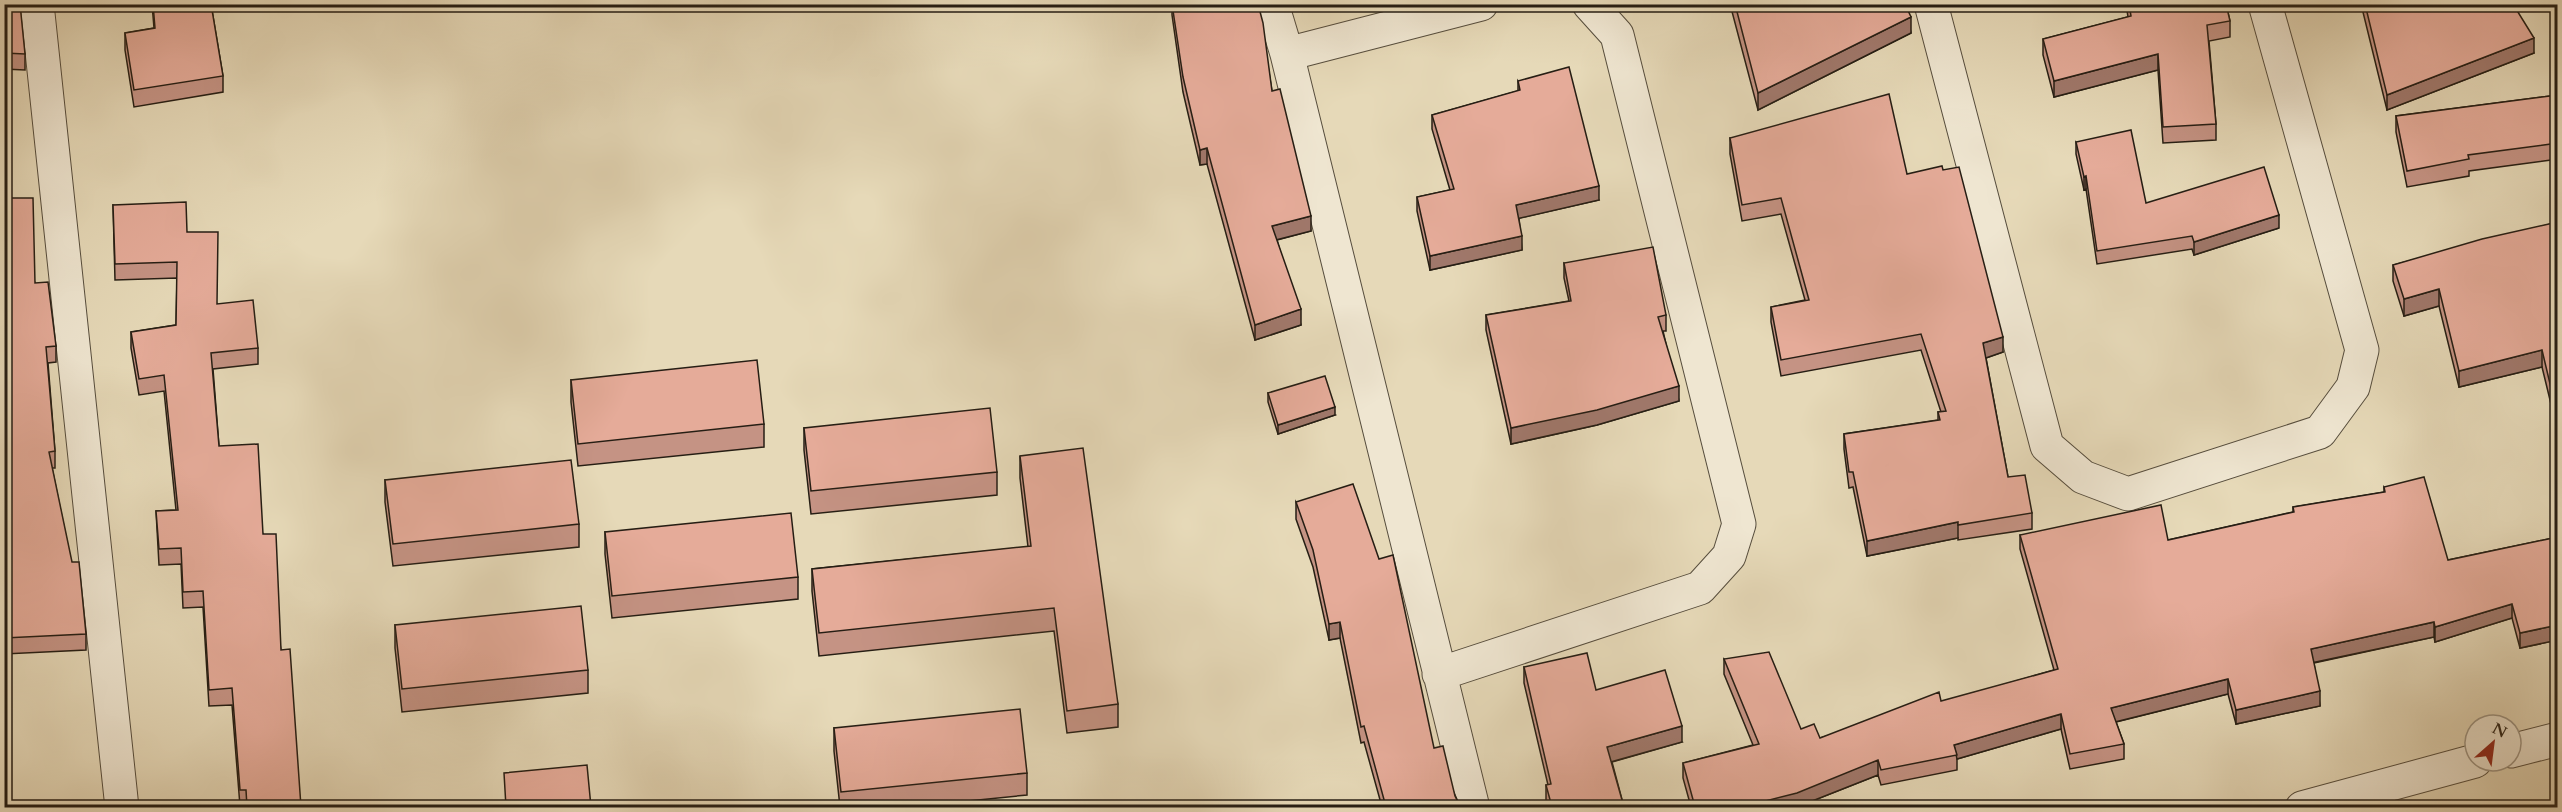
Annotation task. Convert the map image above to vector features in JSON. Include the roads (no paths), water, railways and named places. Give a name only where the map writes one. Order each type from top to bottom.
[{"type":"street","points":[[37,4],[122,807]]},
{"type":"street","points":[[1272,4],[1287,54],[1473,807]]},
{"type":"street","points":[[1287,54],[1481,4]]},
{"type":"street","points":[[1439,674],[1700,588],[1729,556],[1738,524],[1617,35],[1589,4]]},
{"type":"street","points":[[1931,4],[2047,447],[2083,477],[2128,494],[2320,432],[2353,387],[2362,350],[2265,4]]},
{"type":"street","points":[[2523,749],[2558,739]]},
{"type":"street","points":[[2302,807],[2463,764]]}]
